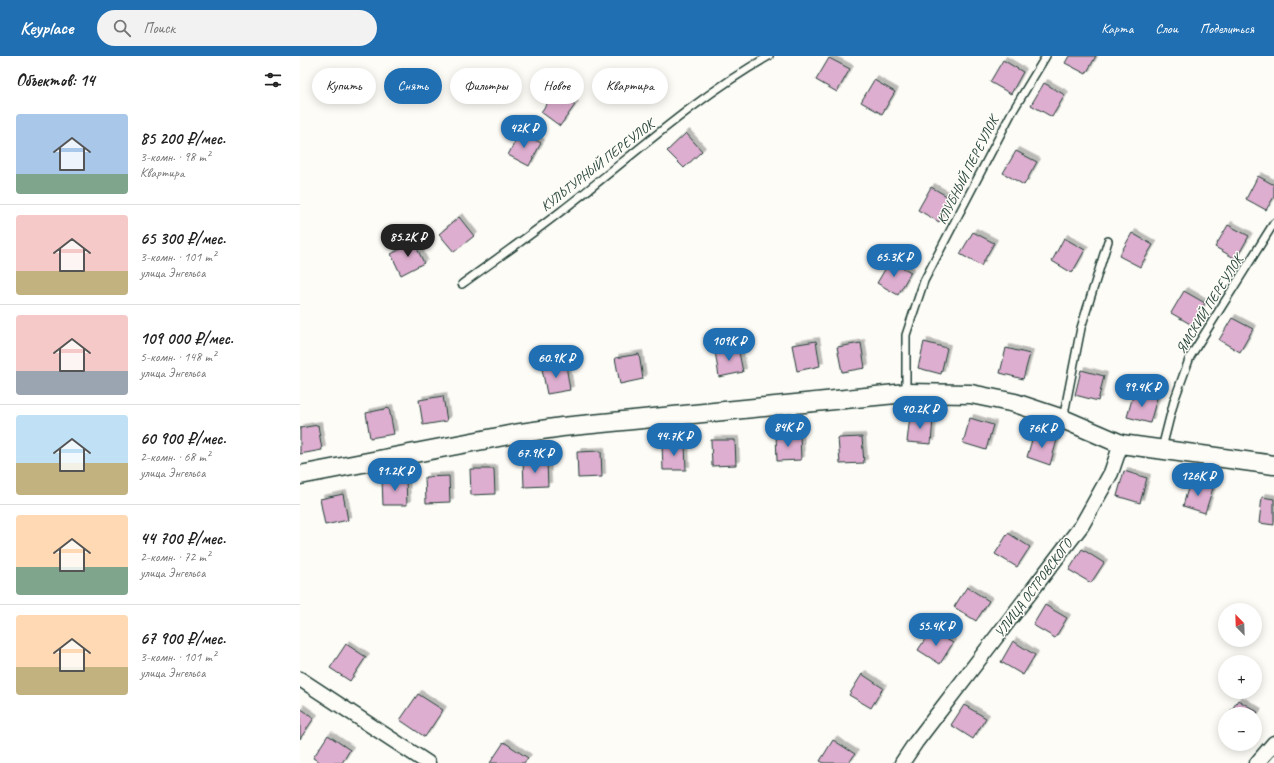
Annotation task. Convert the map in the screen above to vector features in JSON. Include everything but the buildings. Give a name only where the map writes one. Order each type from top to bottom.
[{"type":"street","points":[[300,475],[514,434],[562,427],[906,393],[971,394],[1015,404],[1063,419],[1121,444],[1162,448],[1274,465]]},
{"type":"street","name":"УЛИЦА ОСТРОВСКОГО","points":[[902,763],[916,742],[1082,525],[1111,473],[1121,444]]},
{"type":"street","points":[[300,679],[428,763]]},
{"type":"street","points":[[1257,763],[1274,743]]},
{"type":"lane","name":"КУЛЬТУРНЫЙ ПЕРЕУЛОК","points":[[462,284],[560,212],[700,102],[738,74],[769,56]]},
{"type":"lane","name":"КЛУБНЫЙ ПЕРЕУЛОК","points":[[906,393],[906,335],[924,281],[1011,114],[1046,56]]},
{"type":"lane","name":"ЯМСКИЙ ПЕРЕУЛОК","points":[[1162,448],[1174,401],[1190,357],[1274,223]]},
{"type":"lane","points":[[1063,419],[1082,328],[1108,241]]}]
